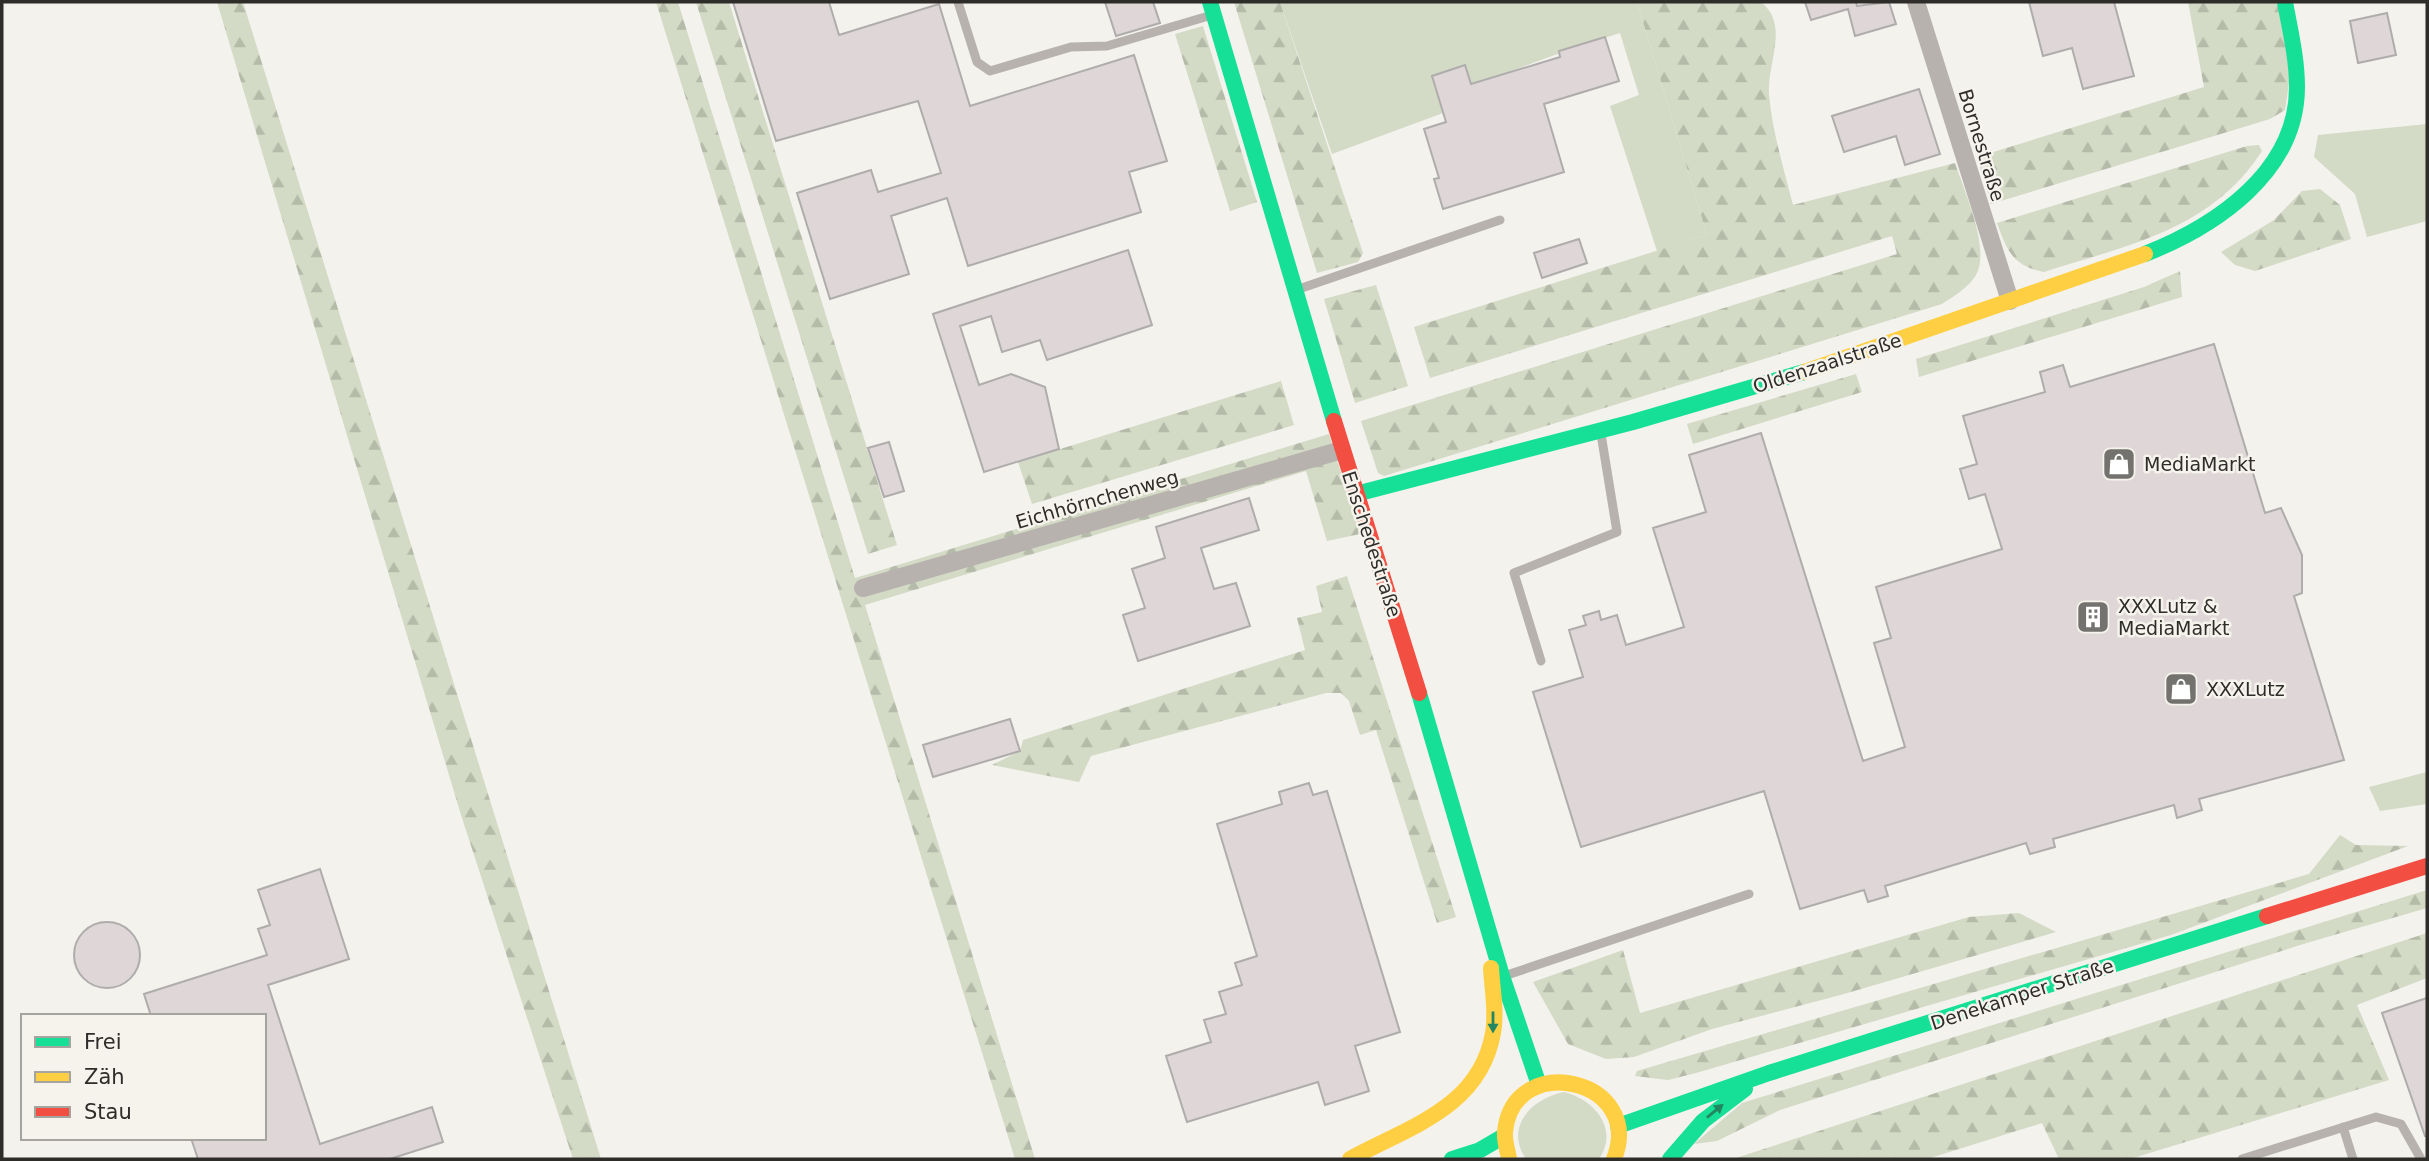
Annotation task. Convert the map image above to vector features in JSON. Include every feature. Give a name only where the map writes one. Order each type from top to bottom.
[{"type":"street","name":"Bornestraße","points":[[1916,2],[2010,301]]},
{"type":"street","name":"Oldenzaalstraße","points":[[1356,494],[1724,396],[2132,258],[2200,227],[2243,197],[2269,167],[2293,126],[2298,105],[2298,70],[2285,2]]},
{"type":"street","name":"Enschedestraße","points":[[1212,8],[1342,450],[1446,776],[1502,976],[1539,1085]]},
{"type":"street","name":"Eichhörnchenweg","points":[[863,588],[1342,450]]},
{"type":"street","name":"Denekamper Straße","points":[[1618,1126],[1769,1073],[2427,866]]},
{"type":"street","points":[[1350,1159],[1433,1119],[1457,1102],[1475,1081],[1489,1050],[1493,1033],[1490,929]]},
{"type":"street","points":[[1670,1159],[1703,1121],[1769,1073]]},
{"type":"street","points":[[1509,1159],[1504,1136],[1514,1106],[1539,1085],[1572,1081],[1588,1087],[1607,1103],[1618,1126],[1619,1140],[1614,1159]]},
{"type":"street","points":[[1452,1159],[1480,1150],[1504,1136]]},
{"type":"lane","points":[[958,2],[977,62],[990,71],[1078,46],[1117,43],[1212,8]]},
{"type":"lane","points":[[1295,290],[1500,220]]},
{"type":"lane","points":[[1541,661],[1514,573],[1617,532],[1600,429]]},
{"type":"lane","points":[[1502,976],[1749,894]]},
{"type":"lane","points":[[2242,1159],[2376,1117],[2401,1125],[2421,1159]]},
{"type":"lane","points":[[2343,1128],[2353,1159]]},
{"type":"green space","points":[[217,2],[243,2],[601,1159],[573,1159],[461,815]]},
{"type":"green space","points":[[656,2],[678,2],[855,578],[1329,434],[1360,534],[1327,541],[1306,471],[865,605],[1035,1159],[1015,1159]]},
{"type":"green space","points":[[696,2],[729,2],[897,545],[868,554]]},
{"type":"green space","points":[[1234,2],[1280,2],[1363,253],[1358,262],[1317,273]]},
{"type":"green space","points":[[1280,2],[1637,2],[1707,235],[1657,251],[1610,106],[1639,95],[1620,33],[1471,84],[1465,66],[1432,76],[1443,113],[1332,154]]},
{"type":"green space","points":[[1637,2],[1761,2],[1770,11],[1776,33],[1769,94],[1793,205],[1955,163],[1978,236],[1980,264],[1976,275],[1965,288],[1942,304],[1384,476],[1378,473],[1361,421],[1897,254],[1892,236],[1430,378],[1414,327],[1707,235]]},
{"type":"green space","points":[[2188,2],[2279,2],[2292,62],[2285,110],[2270,119],[1991,204],[1977,157],[2204,87]]},
{"type":"green space","points":[[1203,26],[1257,202],[1230,211],[1175,34]]},
{"type":"green space","points":[[2427,124],[2427,221],[2367,237],[2355,194],[2314,157],[2318,135]]},
{"type":"green space","points":[[2259,145],[2262,151],[2241,178],[2193,217],[2136,243],[2044,272],[2025,266],[2013,256],[1997,223],[2247,146]]},
{"type":"green space","points":[[2320,189],[2340,205],[2351,239],[2255,271],[2235,265],[2221,252],[2274,220],[2302,191]]},
{"type":"green space","points":[[2180,271],[2182,297],[1919,377],[1916,359],[2144,287]]},
{"type":"green space","points":[[1376,285],[1408,386],[1355,403],[1324,299]]},
{"type":"green space","points":[[1856,374],[1862,392],[1693,444],[1687,424]]},
{"type":"green space","points":[[1281,381],[1294,425],[1032,504],[1018,462]]},
{"type":"green space","points":[[1347,576],[1456,917],[1437,923],[1376,730],[1360,735],[1349,701],[1341,693],[1326,693],[1091,756],[1079,782],[992,765],[1020,751],[1023,740],[1305,650],[1297,618],[1322,612],[1316,586]]},
{"type":"green space","points":[[2427,772],[2427,804],[2380,811],[2369,787]]},
{"type":"green space","points":[[2340,835],[2356,845],[2408,846],[2171,935],[1696,1073],[1668,1080],[1635,1076],[1637,1071],[2309,874]]},
{"type":"green space","points":[[2427,890],[2427,908],[2310,942],[1780,1110],[1717,1141],[1694,1144],[1742,1103]]},
{"type":"green space","points":[[2019,913],[2056,932],[1844,994],[1712,1029],[1634,1057],[1606,1059],[1568,1044],[1533,982],[1623,950],[1640,1013],[1969,917]]},
{"type":"green space","points":[[2427,933],[2427,978],[2357,1005],[2389,1080],[2130,1159],[2059,1159],[2042,1123],[1927,1159],[1733,1159]]},
{"type":"green space","points":[[1564,1092],[1585,1101],[1605,1126],[1605,1148],[1599,1159],[1526,1159],[1518,1136],[1525,1116],[1541,1100]]},
{"type":"building","points":[[733,2],[829,2],[839,35],[939,4],[970,106],[1134,55],[1167,161],[1129,172],[1141,212],[968,266],[947,198],[891,216],[909,274],[830,299],[797,193],[871,170],[878,192],[941,173],[918,101],[776,141]]},
{"type":"building","points":[[1105,2],[1153,2],[1160,23],[1116,36]]},
{"type":"building","points":[[1805,2],[1856,2],[1857,6],[1889,2],[1896,24],[1855,36],[1848,9],[1811,20]]},
{"type":"building","points":[[2029,2],[2114,2],[2134,76],[2083,89],[2072,48],[2043,56]]},
{"type":"building","points":[[2387,13],[2396,55],[2358,63],[2350,21]]},
{"type":"building","points":[[1605,37],[1619,81],[1544,104],[1564,172],[1443,209],[1434,179],[1439,178],[1424,129],[1446,122],[1432,76],[1465,65],[1471,84],[1560,57],[1559,51]]},
{"type":"building","points":[[1919,89],[1940,154],[1905,165],[1896,136],[1844,152],[1832,116]]},
{"type":"building","points":[[1579,239],[1587,263],[1542,278],[1534,253]]},
{"type":"building","points":[[1128,250],[1152,325],[1047,360],[1040,340],[1002,352],[991,316],[960,326],[979,385],[1011,374],[1045,387],[1059,449],[984,472],[933,314]]},
{"type":"building","name":"XXXLutz & MediaMarkt","points":[[2214,344],[2265,513],[2281,508],[2302,555],[2302,593],[2294,596],[2344,760],[2199,799],[2202,810],[2177,818],[2174,805],[2053,839],[2055,847],[2030,854],[2026,843],[1885,886],[1888,896],[1868,902],[1864,890],[1800,909],[1764,791],[1581,847],[1533,692],[1583,677],[1569,630],[1586,625],[1583,616],[1599,611],[1601,620],[1617,615],[1626,645],[1684,627],[1653,528],[1706,512],[1689,455],[1761,433],[1863,761],[1905,747],[1874,643],[1891,638],[1876,587],[2002,549],[1985,494],[1969,499],[1960,469],[1977,464],[1963,416],[2045,392],[2040,372],[2063,365],[2070,387]]},
{"type":"building","points":[[889,442],[904,491],[884,497],[868,448]]},
{"type":"building","points":[[1249,498],[1259,530],[1201,548],[1214,589],[1236,583],[1250,626],[1138,661],[1123,615],[1145,608],[1132,569],[1165,558],[1156,527]]},
{"type":"building","points":[[1010,719],[1020,751],[933,777],[923,745]]},
{"type":"building","points":[[1309,783],[1313,795],[1327,791],[1400,1032],[1355,1046],[1369,1091],[1325,1105],[1318,1082],[1187,1122],[1166,1056],[1211,1042],[1204,1020],[1226,1014],[1219,992],[1242,985],[1235,963],[1257,956],[1217,824],[1282,804],[1279,792]]},
{"type":"building","points":[[320,869],[349,959],[268,985],[320,1144],[432,1107],[443,1142],[390,1159],[198,1159],[192,1140],[266,1140],[266,1014],[150,1014],[144,994],[267,955],[258,929],[270,925],[258,890]]},
{"type":"building","points":[[101,922],[113,922],[125,927],[135,937],[140,955],[138,968],[125,983],[113,988],[101,988],[89,983],[79,973],[74,961],[74,949],[79,937],[89,927]]},
{"type":"building","points":[[2427,998],[2427,1136],[2425,1136],[2382,1013]]},
{"type":"traffic: fast","points":[[1210,2],[1334,421]]},
{"type":"traffic: fast","points":[[2145,254],[2199,228],[2224,211],[2248,192],[2268,170],[2283,145],[2293,117],[2297,87],[2295,55],[2285,2]]},
{"type":"traffic: fast","points":[[1356,494],[1633,422],[1804,372]]},
{"type":"traffic: fast","points":[[1419,693],[1502,976],[1539,1085]]},
{"type":"traffic: fast","points":[[1618,1126],[1769,1073],[2267,916]]},
{"type":"traffic: fast","points":[[1670,1159],[1703,1121],[1745,1089]]},
{"type":"traffic: fast","points":[[1452,1159],[1480,1150],[1504,1136]]},
{"type":"traffic: slow","points":[[1804,372],[2145,254]]},
{"type":"traffic: slow","points":[[1350,1159],[1438,1112],[1473,1080],[1486,1059],[1493,1033],[1491,968]]},
{"type":"traffic: slow","points":[[1509,1159],[1505,1132],[1513,1106],[1530,1090],[1551,1083],[1574,1084],[1596,1093],[1612,1109],[1619,1131],[1614,1159]]},
{"type":"traffic: jam","points":[[1334,421],[1419,693]]},
{"type":"traffic: jam","points":[[2267,916],[2427,866]]},
{"type":"place","name":"MediaMarkt","points":[[2119,464]]},
{"type":"place","name":"XXXLutz & MediaMarkt","points":[[2093,617]]},
{"type":"place","name":"XXXLutz","points":[[2181,689]]}]
